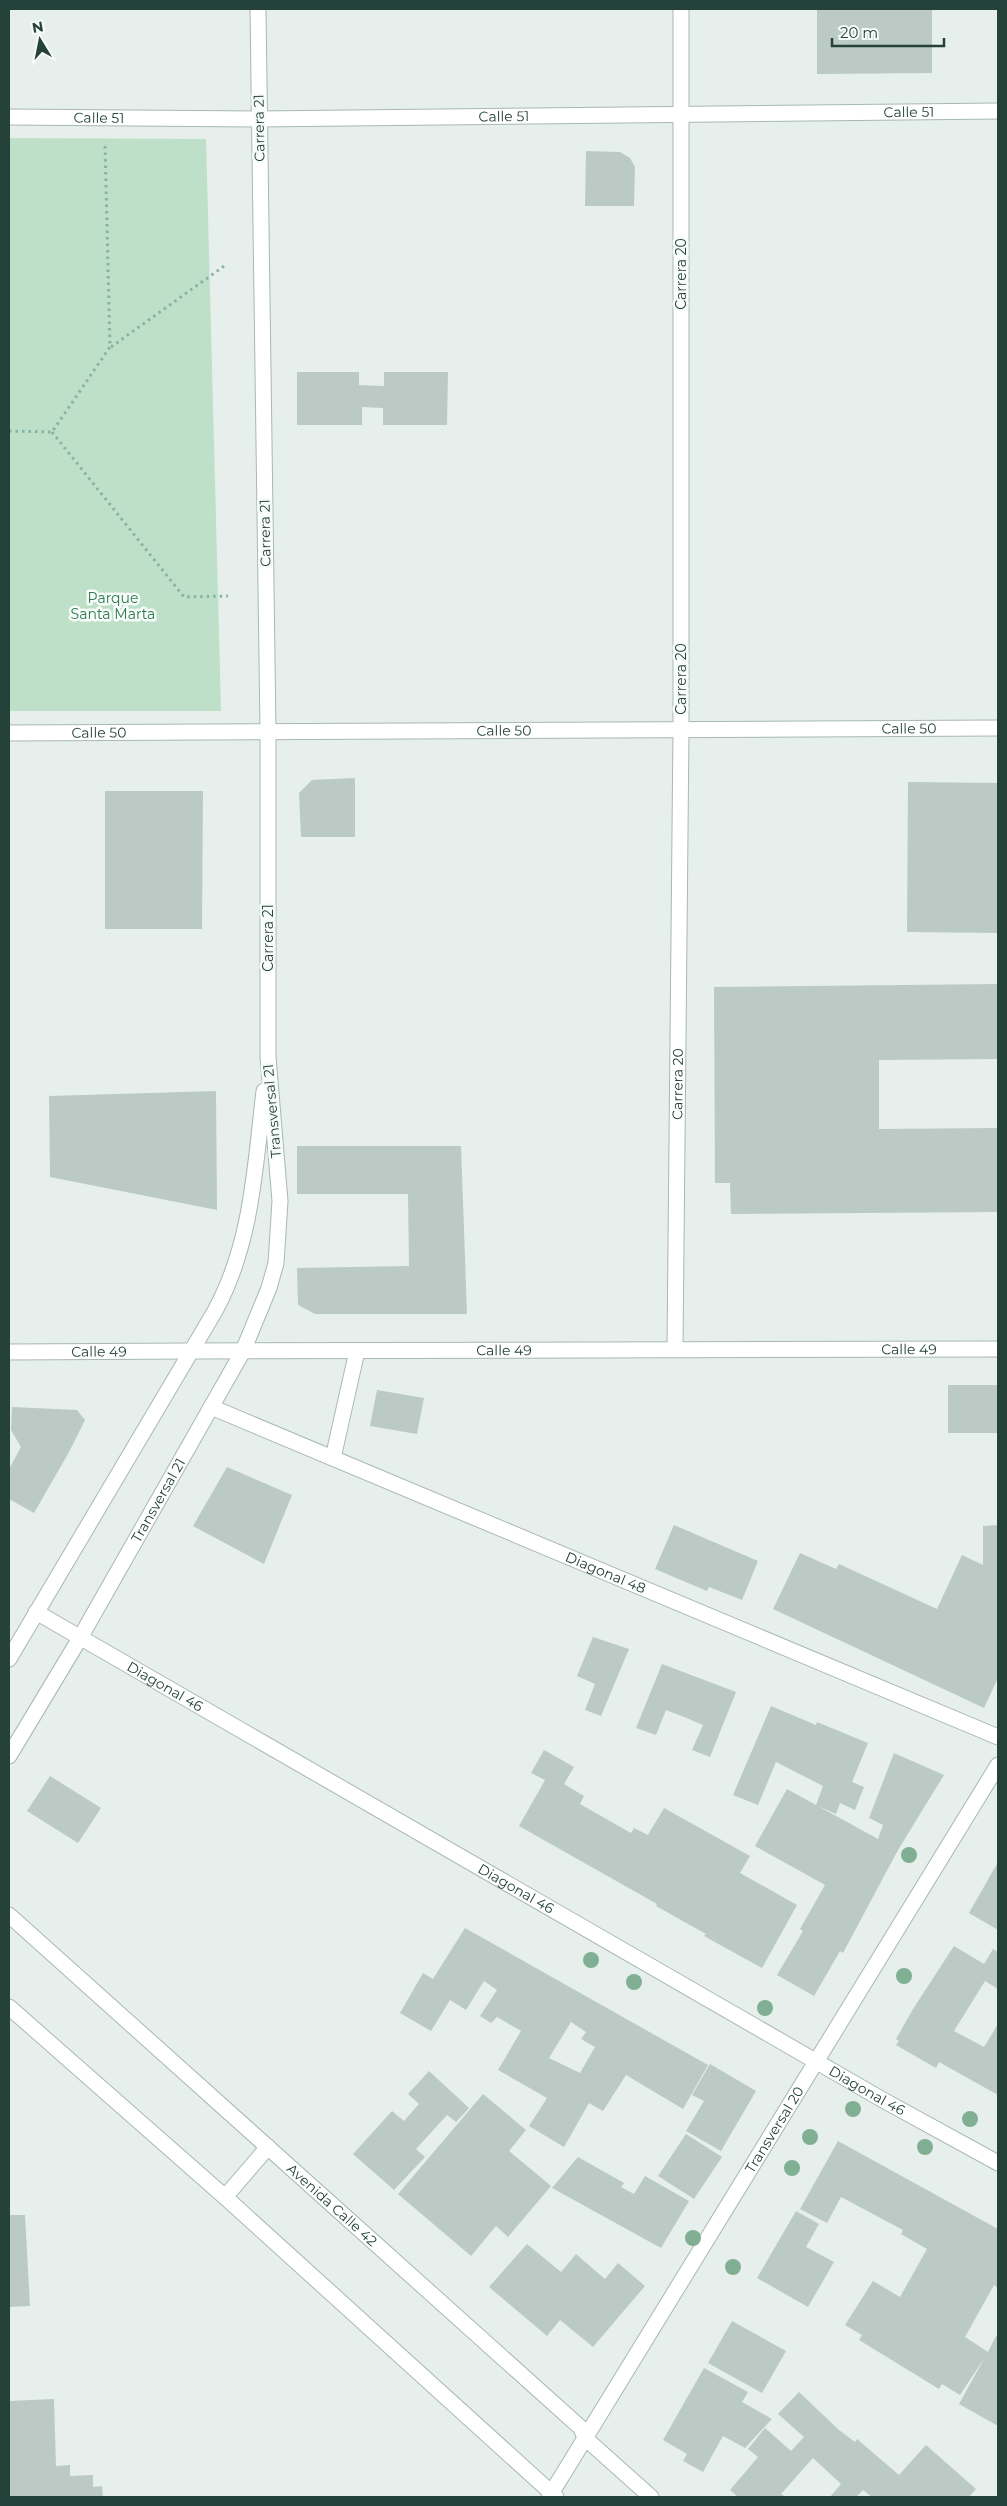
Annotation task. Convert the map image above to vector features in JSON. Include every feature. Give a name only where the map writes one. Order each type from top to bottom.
[{"type":"street","name":"Carrera 21","points":[[258,9],[258,119],[268,731],[268,1058]]},
{"type":"street","name":"Carrera 20","points":[[675,1350],[681,729],[681,9]]},
{"type":"street","name":"Calle 51","points":[[9,118],[258,119],[998,111]]},
{"type":"street","name":"Calle 50","points":[[9,733],[998,728]]},
{"type":"street","name":"Transversal 21","points":[[9,1756],[80,1638],[212,1407],[243,1351],[269,1288],[278,1242],[280,1200],[268,1058]]},
{"type":"street","name":"Transversal 21","points":[[9,1659],[230,1281],[244,1239],[252,1200],[268,1058]]},
{"type":"street","name":"Calle 49","points":[[9,1352],[998,1349]]},
{"type":"street","points":[[333,1458],[357,1351]]},
{"type":"street","name":"Diagonal 48","points":[[212,1407],[998,1737]]},
{"type":"street","name":"Diagonal 46","points":[[36,1612],[998,2163]]},
{"type":"street","name":"Transversal 20","points":[[552,2496],[585,2438],[998,1766]]},
{"type":"street","name":"Avenida Calle 42","points":[[9,1914],[580,2428],[585,2438],[651,2497]]},
{"type":"street","points":[[9,2007],[225,2197],[552,2496]]},
{"type":"street","points":[[225,2197],[268,2148]]},
{"type":"path","points":[[105,142],[110,347]]},
{"type":"path","points":[[52,432],[110,347],[227,264]]},
{"type":"path","points":[[9,431],[52,432]]},
{"type":"path","points":[[52,432],[184,597],[228,596]]},
{"type":"green space","name":"Parque Santa Marta","points":[[9,138],[206,139],[221,711],[9,711]]},
{"type":"building","points":[[817,9],[932,9],[932,73],[817,74]]},
{"type":"building","points":[[586,151],[620,152],[630,158],[635,167],[634,206],[585,206]]},
{"type":"building","points":[[297,372],[359,372],[359,385],[384,386],[384,372],[448,372],[447,425],[383,425],[383,408],[362,407],[362,425],[297,425]]},
{"type":"building","points":[[355,778],[355,837],[301,837],[299,793],[312,780]]},
{"type":"building","points":[[908,782],[998,783],[998,933],[907,932]]},
{"type":"building","points":[[105,791],[203,791],[202,929],[105,929]]},
{"type":"building","points":[[998,984],[998,1059],[879,1060],[879,1129],[998,1128],[998,1212],[731,1214],[730,1183],[715,1183],[714,987]]},
{"type":"building","points":[[216,1091],[217,1210],[50,1177],[49,1096]]},
{"type":"building","points":[[297,1146],[461,1146],[467,1314],[315,1314],[298,1305],[297,1268],[409,1266],[408,1194],[297,1194]]},
{"type":"building","points":[[948,1385],[998,1385],[998,1433],[948,1433]]},
{"type":"building","points":[[377,1390],[424,1398],[417,1434],[370,1426]]},
{"type":"building","points":[[12,1407],[77,1410],[85,1420],[34,1513],[9,1499],[9,1469],[21,1447],[11,1430]]},
{"type":"building","points":[[227,1467],[292,1495],[264,1564],[193,1526]]},
{"type":"building","points":[[674,1525],[758,1561],[742,1600],[709,1587],[707,1591],[655,1569]]},
{"type":"building","points":[[998,1525],[998,1678],[984,1708],[773,1609],[800,1553],[836,1569],[839,1564],[937,1609],[962,1555],[983,1565],[983,1526]]},
{"type":"building","points":[[593,1637],[629,1649],[601,1716],[585,1710],[595,1684],[577,1676]]},
{"type":"building","points":[[662,1664],[736,1692],[710,1757],[692,1750],[703,1725],[684,1717],[666,1710],[656,1735],[636,1728]]},
{"type":"building","points":[[771,1706],[816,1725],[817,1722],[868,1743],[852,1782],[864,1787],[855,1810],[840,1803],[836,1814],[818,1806],[878,1839],[883,1825],[869,1818],[894,1753],[944,1775],[898,1850],[843,1953],[840,1951],[814,1996],[777,1975],[803,1931],[800,1929],[825,1885],[755,1846],[787,1789],[816,1805],[823,1786],[776,1762],[758,1805],[733,1795]]},
{"type":"building","points":[[544,1750],[574,1767],[564,1784],[584,1796],[580,1804],[631,1833],[634,1828],[648,1835],[664,1808],[750,1856],[740,1873],[797,1905],[762,1968],[704,1936],[706,1934],[656,1906],[657,1904],[519,1826],[545,1780],[531,1773]]},
{"type":"building","points":[[50,1776],[101,1808],[78,1843],[27,1811]]},
{"type":"building","points":[[998,1862],[998,1930],[969,1913]]},
{"type":"building","points":[[465,1928],[708,2065],[683,2109],[626,2075],[603,2111],[589,2103],[564,2147],[529,2126],[547,2098],[498,2070],[521,2031],[497,2017],[491,2023],[480,2016],[497,1990],[484,1981],[466,2010],[450,2000],[431,2031],[400,2013],[423,1973],[433,1979]],"holes":[[[571,2022],[586,2032],[581,2039],[595,2047],[580,2073],[549,2058]]]},
{"type":"building","points":[[954,1946],[984,1964],[993,1949],[998,1952],[998,1989],[985,1981],[954,2031],[984,2047],[998,2024],[998,2095],[939,2062],[936,2068],[896,2045],[899,2041],[896,2039],[913,2009]]},
{"type":"building","points":[[710,2064],[756,2091],[721,2151],[686,2131],[704,2101],[692,2095]]},
{"type":"building","points":[[429,2071],[469,2108],[456,2122],[447,2115],[416,2149],[425,2157],[394,2190],[353,2154],[392,2111],[404,2121],[419,2104],[408,2094]]},
{"type":"building","points":[[483,2094],[526,2130],[509,2151],[551,2186],[508,2237],[496,2226],[471,2256],[398,2194]]},
{"type":"building","points":[[686,2134],[722,2157],[694,2199],[658,2176]]},
{"type":"building","points":[[838,2141],[998,2229],[998,2288],[994,2285],[965,2337],[988,2352],[996,2336],[998,2337],[998,2426],[959,2404],[985,2357],[960,2395],[942,2384],[939,2389],[859,2340],[862,2335],[845,2325],[873,2281],[900,2297],[927,2249],[901,2234],[903,2230],[841,2197],[827,2223],[800,2209]]},
{"type":"building","points":[[578,2157],[624,2183],[621,2187],[634,2194],[645,2176],[689,2201],[661,2248],[552,2188]]},
{"type":"building","points":[[796,2211],[819,2224],[806,2247],[834,2262],[808,2307],[757,2278]]},
{"type":"building","points":[[9,2215],[25,2215],[30,2306],[9,2307]]},
{"type":"building","points":[[527,2244],[561,2272],[576,2254],[605,2279],[618,2263],[645,2286],[593,2347],[560,2320],[547,2336],[489,2287]]},
{"type":"building","points":[[732,2321],[786,2351],[762,2393],[708,2363]]},
{"type":"building","points":[[704,2368],[748,2392],[742,2402],[772,2419],[745,2448],[723,2436],[703,2472],[683,2461],[687,2454],[663,2440]]},
{"type":"building","points":[[799,2392],[839,2430],[855,2442],[857,2439],[899,2475],[926,2445],[976,2489],[969,2497],[872,2497],[863,2490],[856,2497],[830,2497],[841,2484],[813,2458],[781,2494],[786,2497],[738,2497],[730,2490],[758,2457],[748,2449],[765,2428],[791,2451],[804,2437],[778,2414]]},
{"type":"building","points":[[54,2399],[56,2466],[70,2465],[70,2476],[93,2475],[93,2487],[102,2486],[103,2497],[9,2497],[9,2401]]}]
